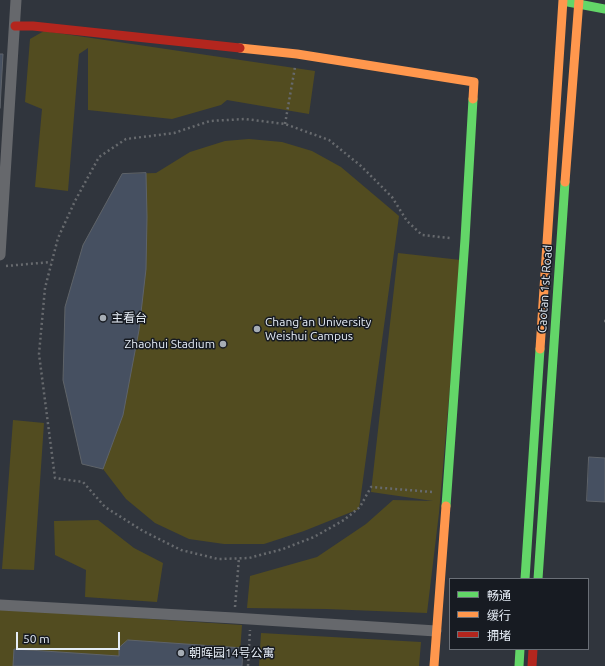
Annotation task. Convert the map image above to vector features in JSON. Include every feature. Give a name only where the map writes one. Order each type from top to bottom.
[{"type":"street","points":[[0,255],[16,0]]},
{"type":"street","points":[[562,0],[578,2],[605,9]]},
{"type":"street","name":"Caotan 1st Road","points":[[525,578],[562,0]]},
{"type":"street","name":"Caotan 1st Road","points":[[538,578],[558,271],[578,2]]},
{"type":"street","points":[[15,26],[33,26],[297,54],[474,82],[465,239],[434,666]]},
{"type":"street","points":[[0,605],[436,631]]},
{"type":"street","points":[[519,666],[520,650]]},
{"type":"street","points":[[532,666],[533,650]]},
{"type":"path","points":[[285,124],[297,54]]},
{"type":"path","points":[[447,493],[371,487],[360,507],[344,520],[314,537],[283,549],[249,558],[218,558],[181,550],[143,531],[105,506],[83,482],[55,478],[39,354],[45,288],[60,232],[99,157],[126,139],[174,133],[210,121],[245,119],[285,124],[329,140],[361,166],[392,197],[407,221],[422,235],[465,239]]},
{"type":"path","points":[[0,266],[52,262]]},
{"type":"path","points":[[234,618],[239,558]]},
{"type":"path","points":[[248,666],[250,619]]},
{"type":"shaded area","points":[[44,31],[315,71],[309,114],[227,100],[221,105],[172,119],[88,110],[88,48],[79,54],[68,191],[35,187],[42,109],[25,102],[30,39]]},
{"type":"shaded area","name":"Zhaohui Stadium","points":[[249,139],[282,142],[312,151],[341,167],[399,216],[359,509],[304,531],[264,544],[224,544],[189,539],[155,523],[126,499],[103,469],[82,464],[63,380],[65,307],[83,245],[122,174],[156,173],[190,152],[225,141]]},
{"type":"shaded area","points":[[398,253],[461,260],[439,513],[427,613],[247,608],[250,576],[317,557],[366,524],[393,500],[433,501],[371,492]]},
{"type":"shaded area","points":[[13,420],[44,423],[34,570],[2,569]]},
{"type":"shaded area","points":[[98,520],[134,548],[163,563],[157,602],[85,597],[86,570],[55,555],[54,521]]},
{"type":"shaded area","points":[[0,609],[242,625],[239,666],[0,666]]},
{"type":"shaded area","points":[[261,633],[421,642],[419,666],[259,666]]},
{"type":"building","points":[[0,54],[3,54],[0,108]]},
{"type":"building","name":"主看台","points":[[146,173],[146,269],[139,330],[123,415],[103,469],[82,464],[63,380],[65,307],[83,245],[122,174]]},
{"type":"building","points":[[589,457],[605,458],[605,502],[587,501]]},
{"type":"building","name":"朝晖园14号公寓","points":[[128,640],[243,648],[242,666],[13,666],[14,649],[119,656],[119,648]]},
{"type":"traffic: fast","points":[[568,2],[605,9]]},
{"type":"traffic: fast","points":[[446,506],[465,239],[473,99]]},
{"type":"traffic: fast","points":[[538,578],[565,182]]},
{"type":"traffic: fast","points":[[525,578],[540,349]]},
{"type":"traffic: fast","points":[[519,666],[520,650]]},
{"type":"traffic: slow","points":[[540,349],[563,0]]},
{"type":"traffic: slow","points":[[565,182],[579,0]]},
{"type":"traffic: slow","points":[[240,48],[297,54],[474,82],[473,99]]},
{"type":"traffic: slow","points":[[434,666],[446,506]]},
{"type":"traffic: jam","points":[[15,26],[33,26],[240,48]]},
{"type":"traffic: jam","points":[[532,666],[533,650]]},
{"type":"place","name":"主看台","points":[[103,318]]},
{"type":"place","name":"Chang'an University Weishui Campus","points":[[257,329]]},
{"type":"place","name":"Zhaohui Stadium","points":[[223,344]]},
{"type":"place","name":"朝晖园14号公寓","points":[[181,653]]}]
